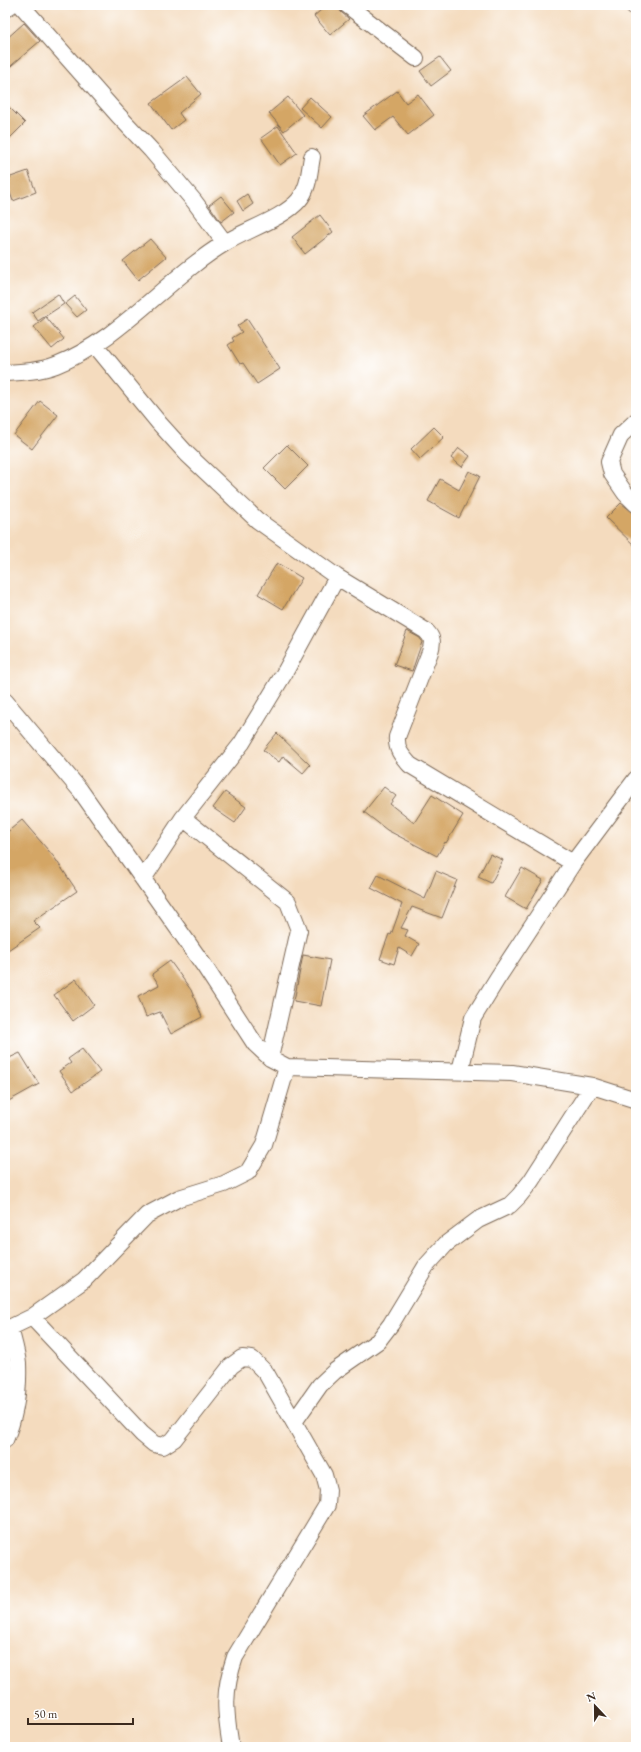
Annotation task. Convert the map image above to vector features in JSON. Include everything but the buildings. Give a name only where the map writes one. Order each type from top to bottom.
[{"type":"street","points":[[5,9],[11,5]]},
{"type":"street","points":[[21,5],[118,116],[151,150],[194,201],[225,243]]},
{"type":"street","points":[[347,5],[416,58]]},
{"type":"street","points":[[633,5],[636,8]]},
{"type":"street","points":[[5,373],[36,370],[56,365],[95,345],[225,243],[284,212],[298,201],[307,188],[312,158]]},
{"type":"street","points":[[95,345],[159,423],[187,454],[257,520],[337,577],[431,636],[433,642],[430,652],[397,737],[397,745],[400,753],[410,765],[573,863]]},
{"type":"street","points":[[636,421],[621,435],[609,462],[612,474],[625,493],[636,504]]},
{"type":"street","points":[[143,879],[183,818],[242,743],[337,577]]},
{"type":"street","points":[[5,701],[80,790],[143,879],[255,1044],[270,1058],[288,1067],[512,1073],[592,1086],[636,1100]]},
{"type":"street","points":[[460,1072],[473,1018],[496,979],[573,863],[636,779]]},
{"type":"street","points":[[183,818],[288,902],[296,918],[299,930],[270,1058]]},
{"type":"street","points":[[5,1440],[11,1426],[16,1398],[18,1364],[8,1329],[32,1317],[84,1280],[147,1215],[179,1198],[224,1184],[248,1172],[264,1145],[288,1067]]},
{"type":"street","points":[[294,1422],[320,1385],[335,1371],[378,1341],[391,1324],[426,1266],[446,1244],[478,1220],[510,1205],[519,1196],[531,1181],[592,1086]]},
{"type":"street","points":[[32,1317],[142,1434],[154,1444],[163,1446],[174,1439],[231,1366],[242,1358],[252,1359],[266,1373],[324,1475],[328,1490],[327,1505],[235,1657],[228,1676],[225,1697],[231,1747]]}]
